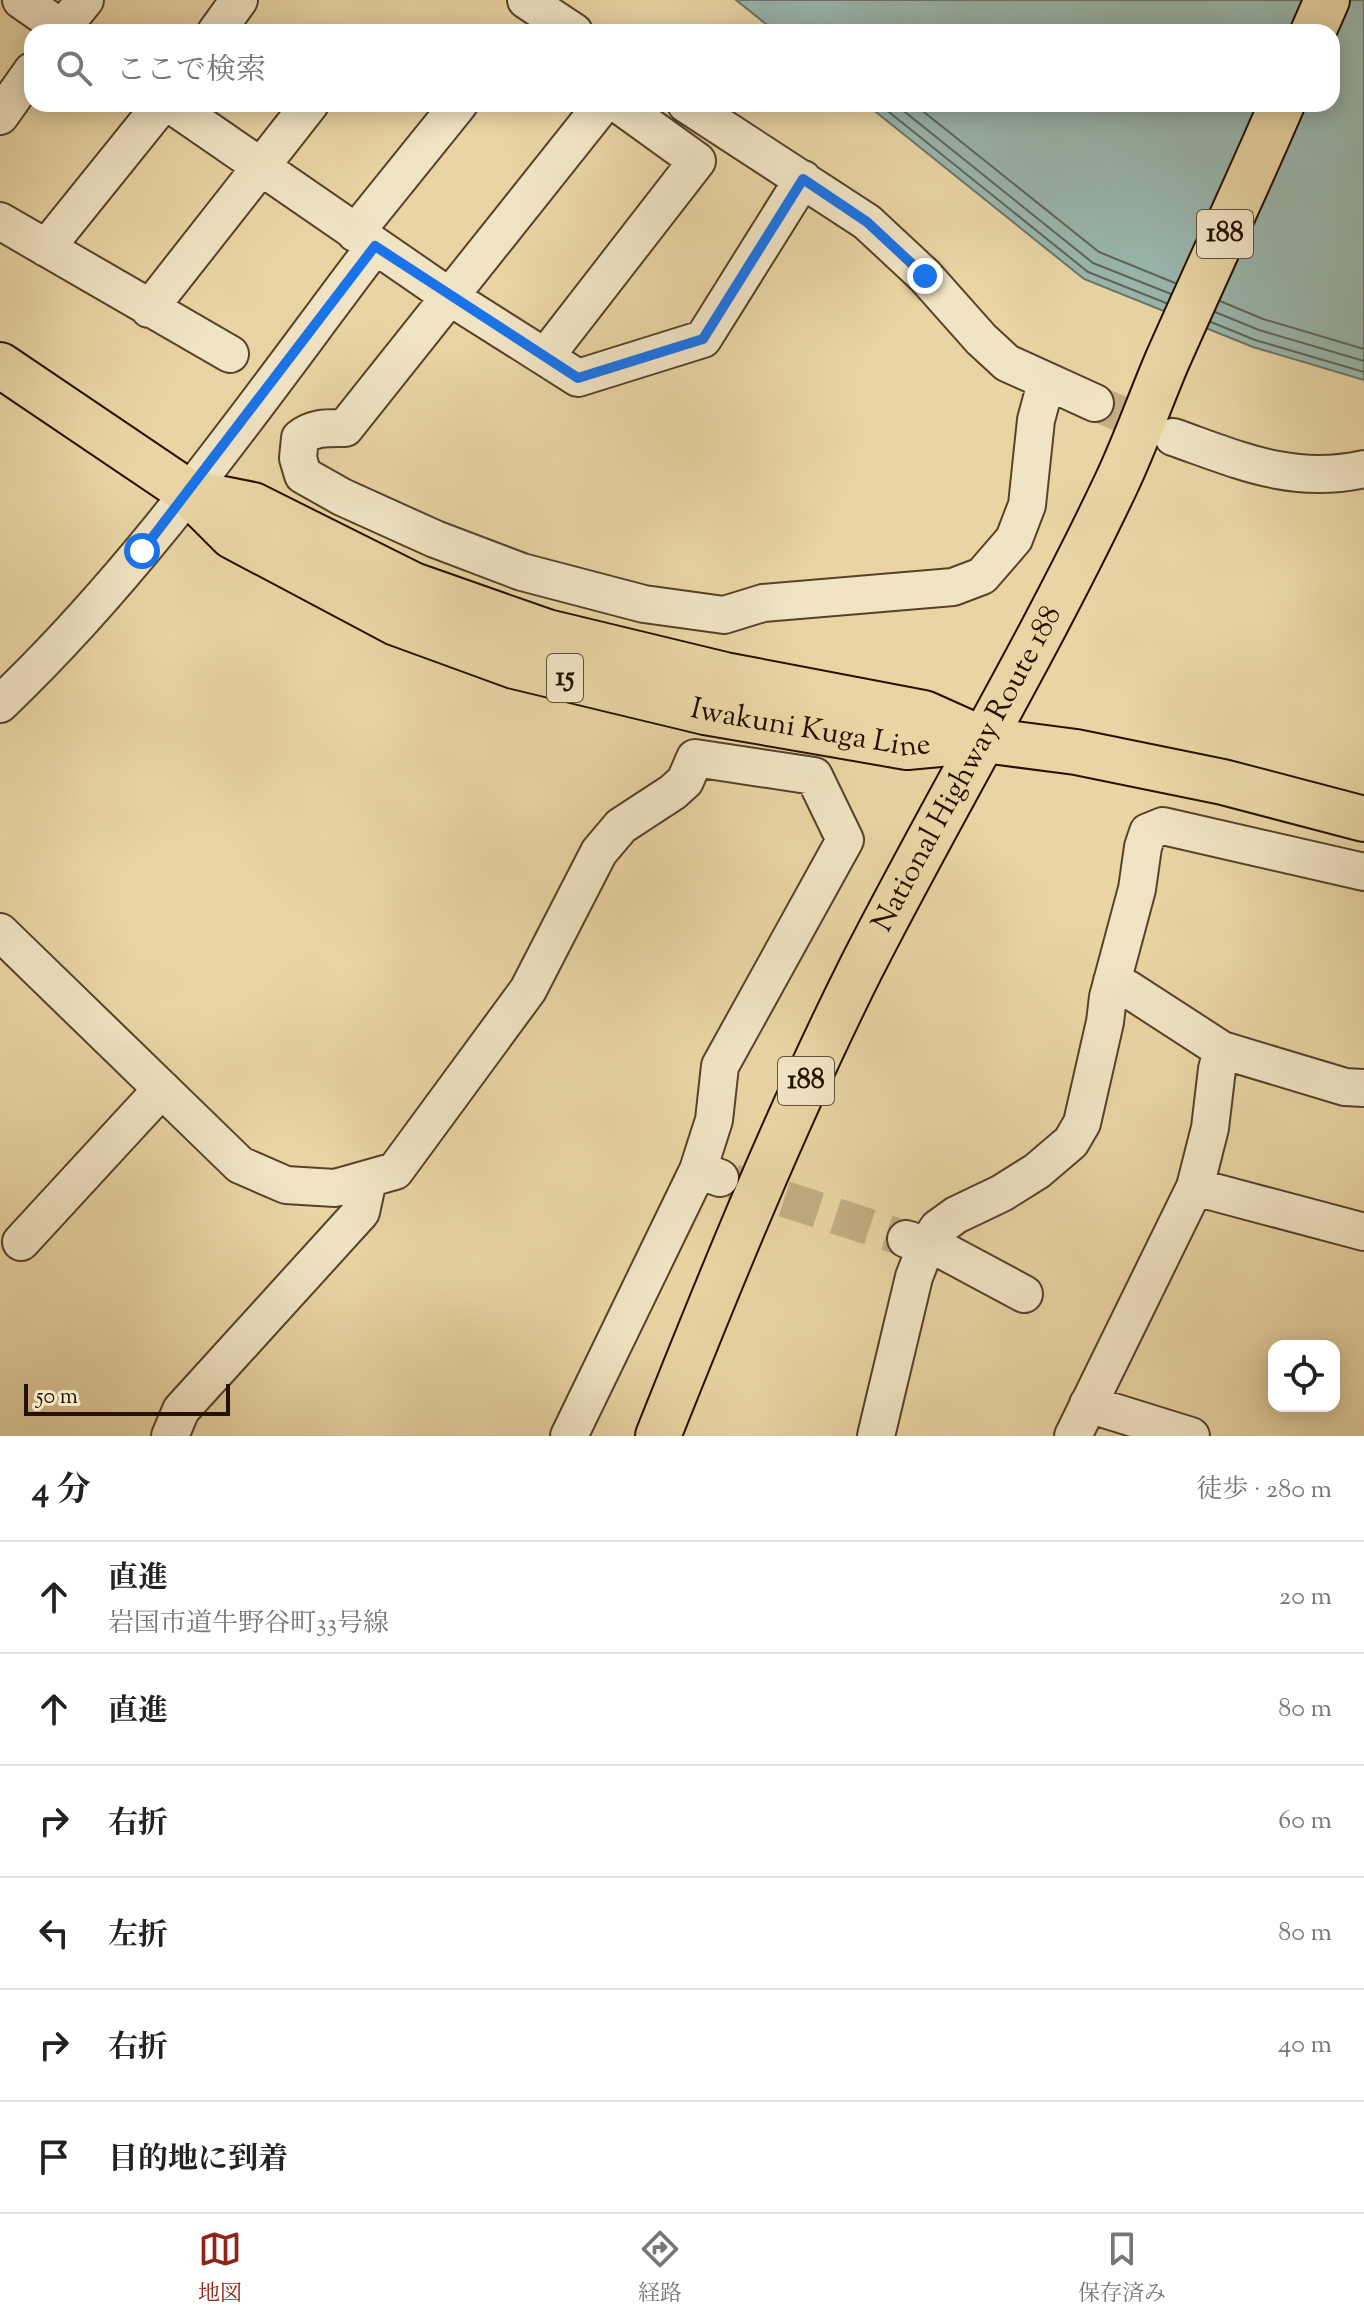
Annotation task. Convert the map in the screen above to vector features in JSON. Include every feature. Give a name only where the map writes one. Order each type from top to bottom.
[{"type":"main road","points":[[1316,24],[1327,0]]},
{"type":"main road","name":"National Highway Route 188","points":[[658,1436],[724,1268],[810,1073],[862,967],[1020,675],[1117,482],[1278,112]]},
{"type":"main road","name":"Iwakuni Kuga Line","points":[[0,365],[188,492],[232,536],[396,623],[514,666],[705,712],[907,747],[984,740],[1076,752],[1223,782],[1364,819]]},
{"type":"street","points":[[21,0],[54,24]]},
{"type":"street","points":[[68,24],[85,0]]},
{"type":"street","points":[[222,24],[239,0]]},
{"type":"street","points":[[526,0],[562,24]]},
{"type":"street","points":[[0,116],[24,82]]},
{"type":"street","points":[[46,248],[156,112]]},
{"type":"street","points":[[182,112],[365,240],[578,378],[703,339],[803,179]]},
{"type":"street","points":[[149,309],[304,112]]},
{"type":"street","points":[[0,704],[44,662],[130,566],[188,492],[453,112]]},
{"type":"street","points":[[597,112],[345,428],[324,428],[308,432],[300,438],[298,458],[303,475],[342,497],[435,539],[522,572],[644,604],[724,615],[763,603],[953,587],[982,576],[1014,539],[1027,505],[1036,420],[1046,383]]},
{"type":"street","points":[[545,357],[697,161],[629,112]]},
{"type":"street","points":[[698,112],[867,222],[925,276],[981,339],[1007,363],[1095,403]]},
{"type":"street","points":[[0,221],[230,354]]},
{"type":"street","points":[[1173,437],[1257,467],[1288,474],[1342,474],[1364,469]]},
{"type":"street","points":[[0,932],[240,1165],[286,1185],[335,1188],[395,1171],[528,990],[599,852],[621,826],[685,781],[695,758],[814,776],[845,840],[720,1066],[709,1174],[569,1436]]},
{"type":"street","points":[[916,1242],[956,1215],[1002,1193],[1037,1171],[1071,1142],[1082,1123],[1148,832],[1163,826],[1364,872]]},
{"type":"street","points":[[1112,981],[1222,1050],[1345,1087],[1364,1088]]},
{"type":"street","points":[[1073,1436],[1195,1187],[1210,1128],[1222,1050]]},
{"type":"street","points":[[21,1242],[162,1089]]},
{"type":"street","points":[[170,1436],[181,1410],[361,1212],[368,1180]]},
{"type":"street","points":[[1195,1187],[1364,1232]]},
{"type":"street","points":[[916,1242],[944,1251],[1024,1294]]},
{"type":"street","points":[[876,1436],[914,1277],[916,1242]]},
{"type":"street","points":[[1088,1404],[1191,1436]]},
{"type":"water","points":[[736,0],[1364,0],[1364,380],[1253,347],[1084,279],[876,112],[1340,112],[1340,24],[766,24]]},
{"type":"tunnel","points":[[1095,403],[1168,434]]},
{"type":"tunnel","points":[[733,1182],[906,1239]]},
{"type":"route","points":[[142,551],[375,246],[578,378],[703,339],[803,179],[867,222],[925,276]]}]
